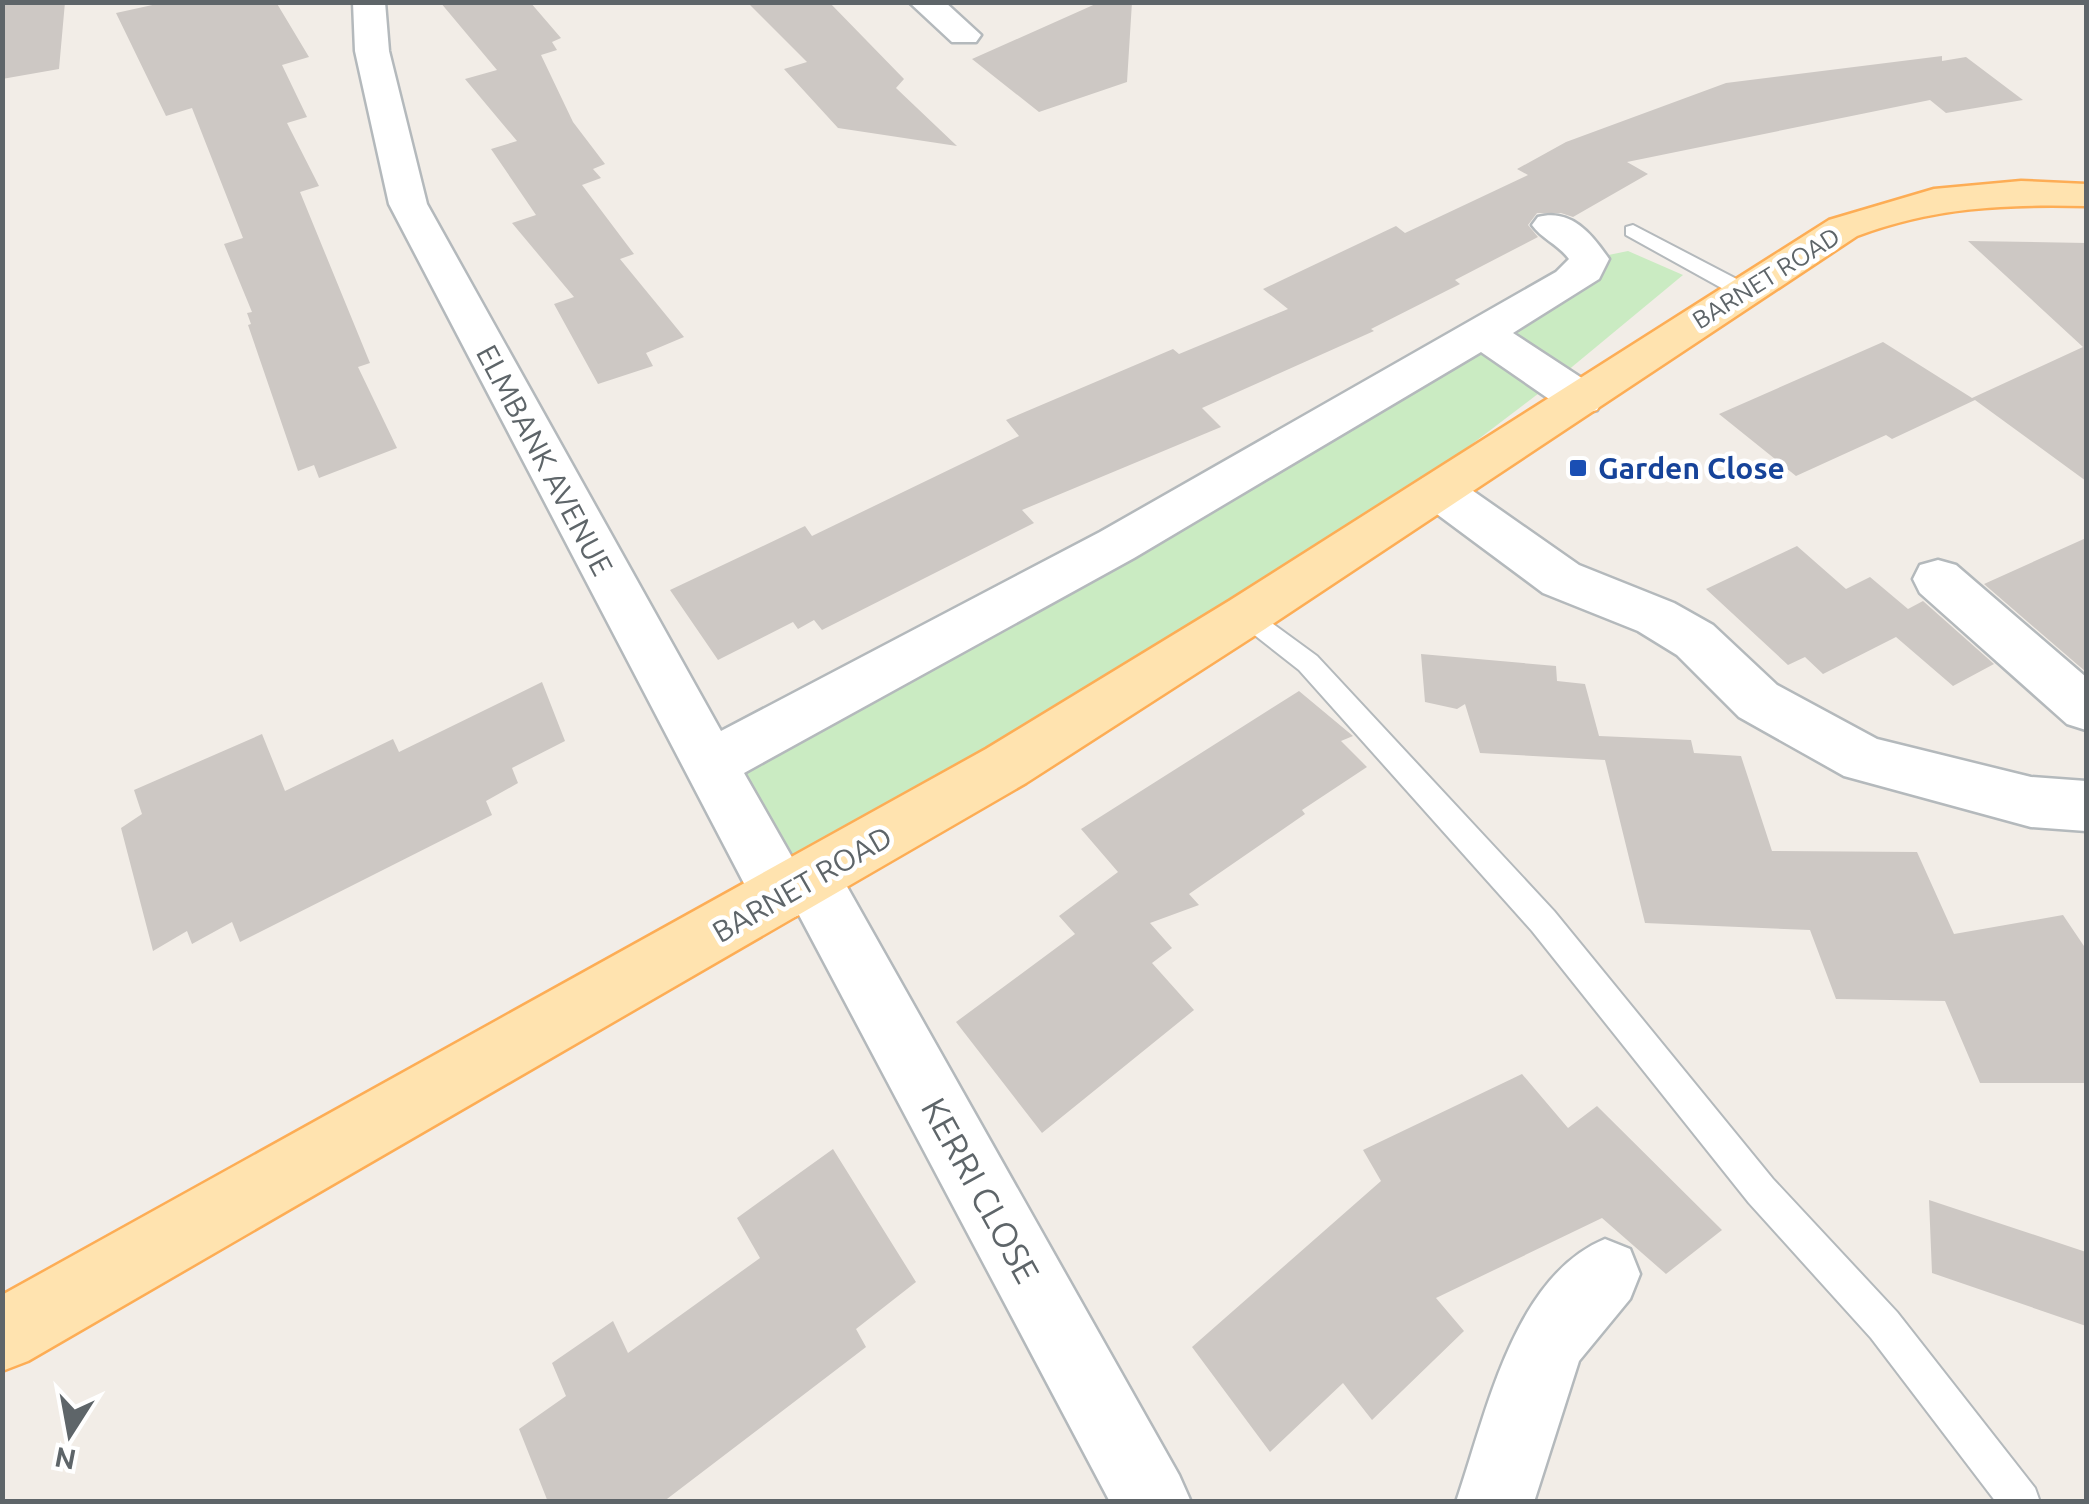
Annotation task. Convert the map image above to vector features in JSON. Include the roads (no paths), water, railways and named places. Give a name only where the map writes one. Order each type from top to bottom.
[{"type":"main road","name":"BARNET ROAD","points":[[2,1335],[1006,766],[1247,615],[1844,228],[1921,200],[2020,191],[2086,194]]},
{"type":"street","name":"ELMBANK AVENUE","points":[[369,2],[372,51],[408,204],[708,765],[796,887]]},
{"type":"street","points":[[925,2],[964,35]]},
{"type":"street","points":[[708,765],[1117,546],[1585,270],[1589,259],[1586,250],[1552,225]]},
{"type":"street","points":[[1483,333],[1581,400]]},
{"type":"street","points":[[1439,491],[1561,579],[1656,617],[1695,640],[1758,701],[1864,758],[2031,802],[2086,806]]},
{"type":"street","points":[[1938,579],[2086,708]]},
{"type":"street","name":"KERRI CLOSE","points":[[796,887],[1152,1502]]},
{"type":"street","points":[[1496,1502],[1549,1340],[1604,1274]]},
{"type":"lane","points":[[1634,231],[1743,291]]},
{"type":"lane","points":[[1247,615],[1308,663],[1543,921],[1761,1191],[1884,1325],[2021,1502]]},
{"type":"place","name":"Garden Close","points":[[1578,468]]}]
